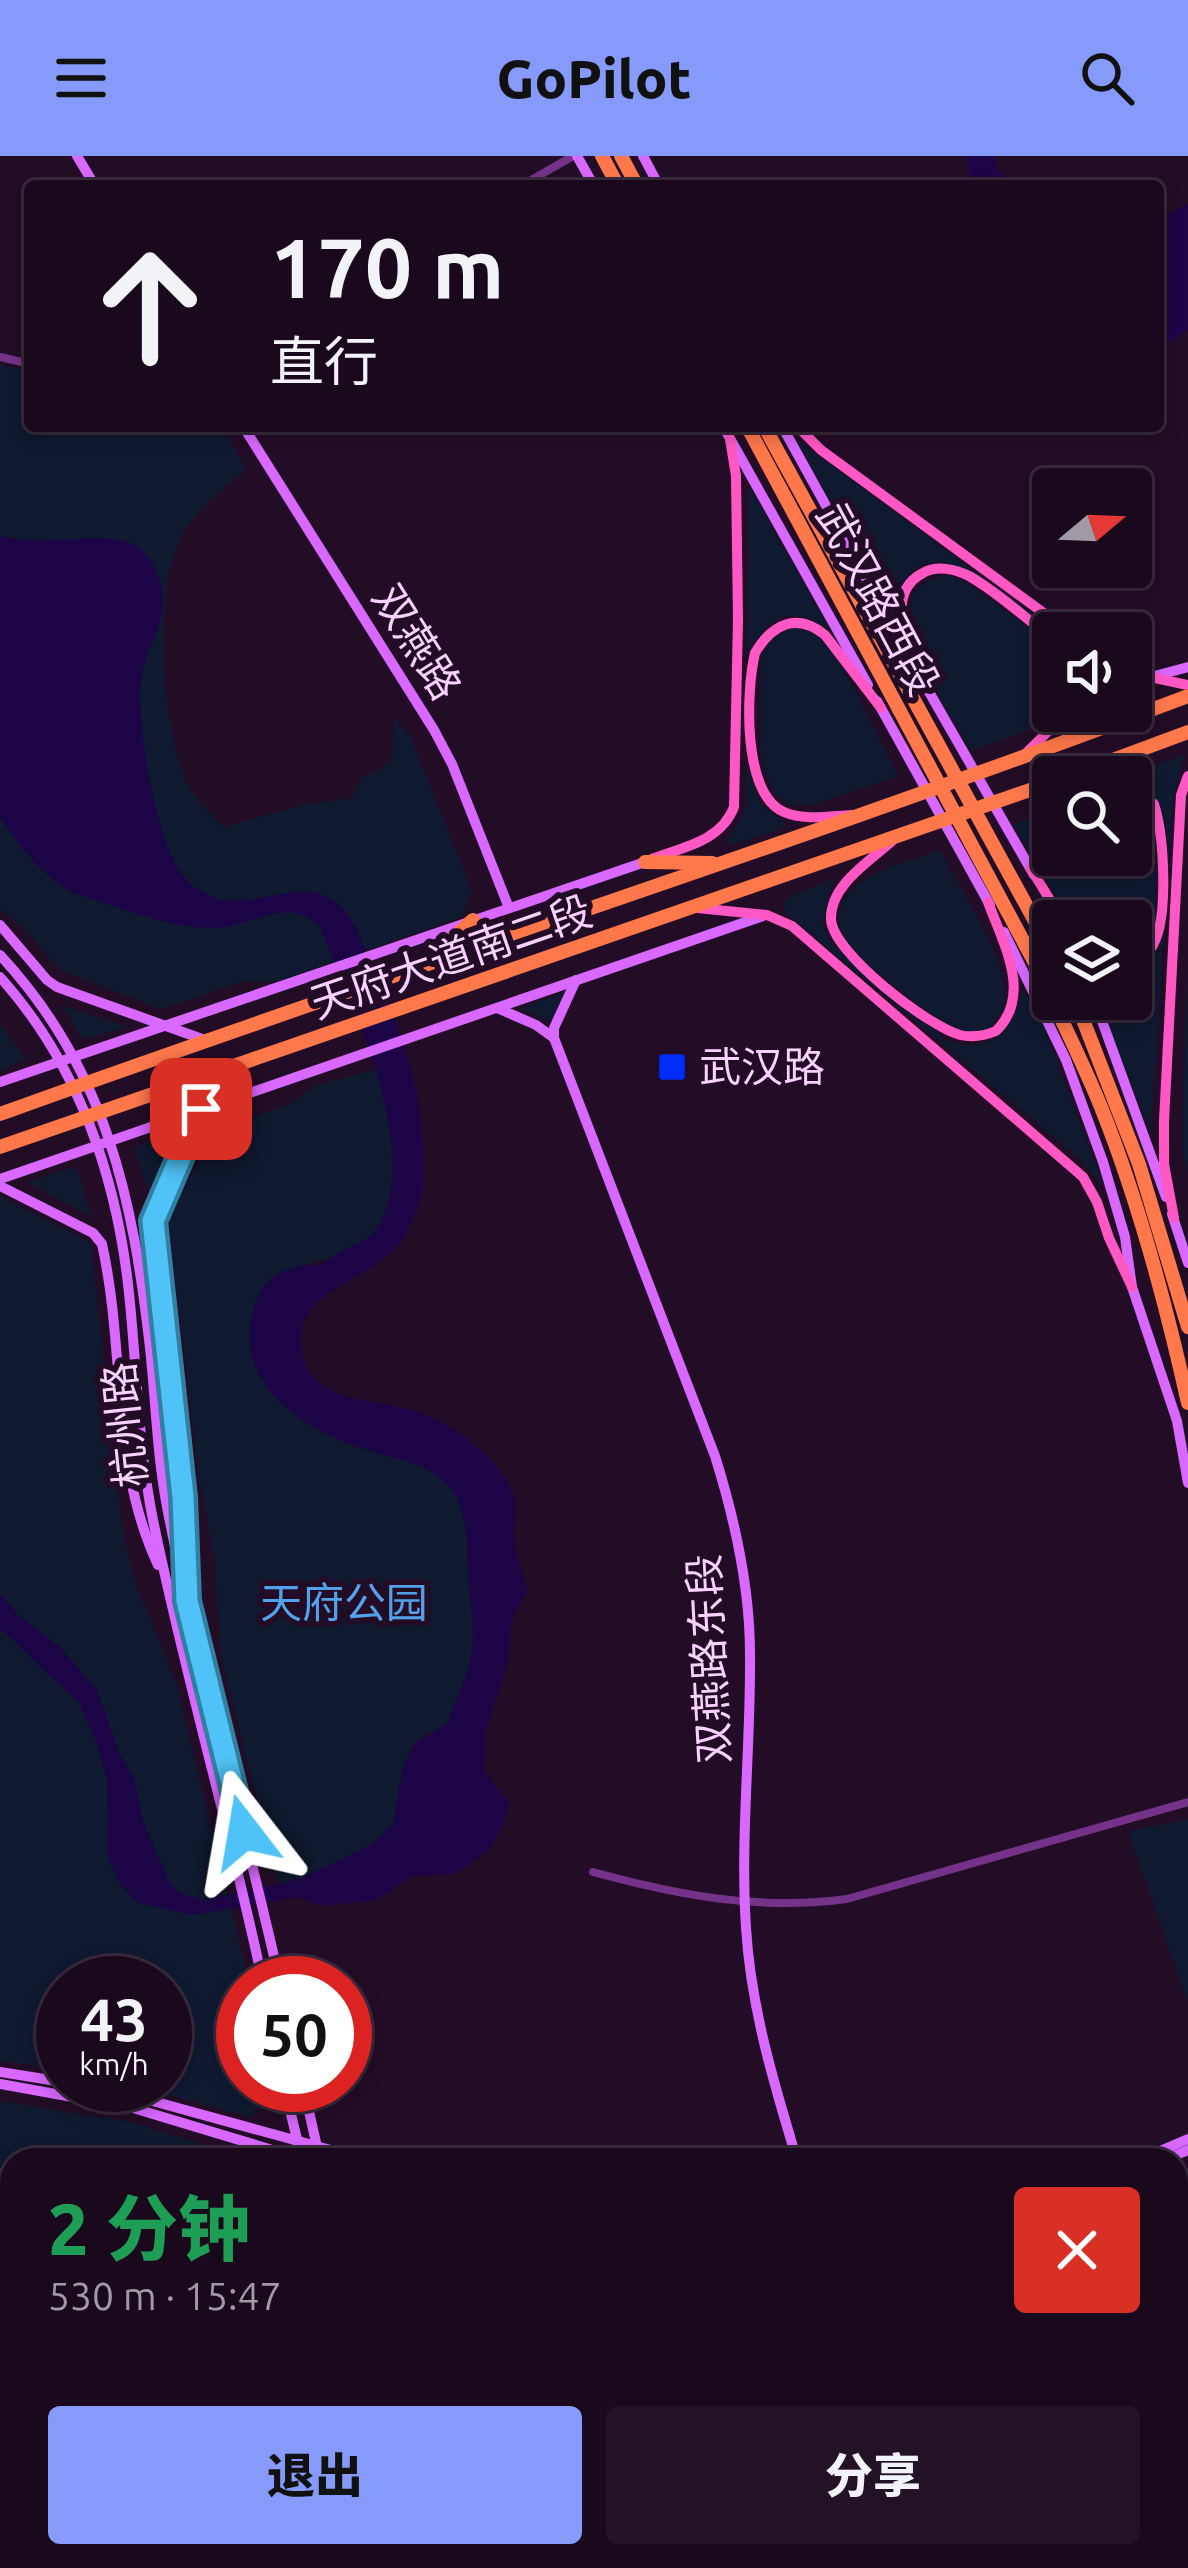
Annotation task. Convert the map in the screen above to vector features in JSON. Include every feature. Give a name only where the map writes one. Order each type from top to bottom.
[{"type":"highway","name":"武汉路西段","points":[[750,432],[1035,963],[1101,1109],[1154,1270],[1188,1403]]},
{"type":"highway","name":"武汉路西段","points":[[767,432],[1032,916]]},
{"type":"highway","name":"天府大道南二段","points":[[0,1114],[866,814],[1188,696]]},
{"type":"highway","points":[[1123,756],[1188,732]]},
{"type":"highway","name":"天府大道南二段","points":[[0,1147],[1032,791]]},
{"type":"highway","points":[[645,862],[723,863]]},
{"type":"highway","points":[[420,967],[473,920]]},
{"type":"highway","points":[[1083,1020],[1139,1164],[1188,1327]]},
{"type":"main road","name":"双燕路","points":[[246,432],[434,730],[508,908]]},
{"type":"main road","points":[[726,432],[1038,996],[1066,1060],[1125,1237],[1132,1287]]},
{"type":"main road","points":[[785,432],[1048,900]]},
{"type":"main road","points":[[803,432],[1042,612]]},
{"type":"main road","points":[[0,1082],[645,862],[716,834],[728,824],[734,807],[737,596],[736,476],[730,440]]},
{"type":"main road","points":[[925,685],[900,611],[916,576],[934,568],[968,575],[1032,623]]},
{"type":"main road","points":[[866,814],[792,814],[775,806],[761,791],[752,763],[755,653],[778,627],[800,621],[813,626],[881,708]]},
{"type":"main road","points":[[1152,677],[1188,667]]},
{"type":"main road","points":[[1152,679],[1188,685]]},
{"type":"main road","points":[[1018,760],[1047,732]]},
{"type":"main road","points":[[1174,1218],[1164,1164],[1164,1121],[1181,795],[1188,776]]},
{"type":"main road","points":[[1152,803],[1162,832],[1160,924],[1152,943]]},
{"type":"main road","points":[[893,840],[840,889],[831,917],[833,929],[849,953],[908,1005],[940,1027],[971,1037],[996,1031],[1013,1008],[1013,971],[988,902]]},
{"type":"main road","points":[[697,908],[781,919],[1083,1178],[1132,1287],[1177,1421],[1188,1483]]},
{"type":"main road","points":[[0,1182],[766,915]]},
{"type":"main road","points":[[0,926],[57,987],[205,1040]]},
{"type":"main road","name":"杭州路","points":[[0,955],[41,1002],[74,1054],[97,1102],[128,1199],[150,1350],[158,1453],[187,1601],[274,1956]]},
{"type":"main road","name":"杭州路","points":[[0,977],[62,1064],[104,1164],[122,1241],[147,1486],[257,1956]]},
{"type":"main road","points":[[497,1007],[554,1038],[554,1028],[577,980]]},
{"type":"main road","points":[[1102,1020],[1188,1263]]},
{"type":"main road","name":"双燕路东段","points":[[554,1038],[730,1504],[744,1578],[750,1651],[745,1902],[757,2014],[794,2148]]},
{"type":"main road","points":[[187,1601],[183,1497],[153,1221],[218,1072]]},
{"type":"main road","points":[[0,1182],[93,1233],[102,1244],[130,1486],[143,1533],[168,1587]]},
{"type":"main road","points":[[0,2072],[36,2078]]},
{"type":"main road","points":[[0,2084],[133,2108],[264,2148]]},
{"type":"main road","points":[[186,2112],[296,2139],[310,2148]]},
{"type":"main road","points":[[290,2112],[299,2148]]},
{"type":"main road","points":[[309,2112],[317,2148]]},
{"type":"street","points":[[532,180],[575,156]]},
{"type":"street","points":[[593,1872],[674,1895],[802,1905],[847,1899],[1188,1802]]},
{"type":"green space","points":[[0,364],[24,370],[24,432],[225,432],[247,469],[184,532],[170,568],[166,597],[164,664],[178,759],[187,783],[223,827],[299,806],[352,798],[364,775],[379,771],[393,756],[394,714],[413,742],[472,891],[461,917],[277,982],[244,981],[162,1009],[59,970],[0,908]]},
{"type":"green space","points":[[797,440],[1032,614],[962,569],[939,563],[919,566],[903,584],[892,617]]},
{"type":"green space","points":[[749,485],[830,631],[804,617],[781,618],[763,631],[747,656]]},
{"type":"green space","points":[[949,575],[969,584],[1032,630],[1032,729],[971,751],[917,651],[910,624],[911,601],[923,584]]},
{"type":"green space","points":[[788,629],[813,632],[827,646],[850,680],[898,776],[812,805],[788,805],[775,794],[760,753],[761,656],[770,641]]},
{"type":"green space","points":[[1185,754],[1173,799],[1151,1132],[1105,1020],[1152,1020],[1152,960],[1160,949],[1167,836],[1152,798],[1152,767]]},
{"type":"green space","points":[[746,767],[761,805],[785,822],[780,830],[730,845],[726,842],[745,810]]},
{"type":"green space","points":[[1032,818],[1032,856],[1013,824]]},
{"type":"green space","points":[[1152,823],[1156,896],[1152,924],[1152,900],[1058,900],[1044,876],[1152,876]]},
{"type":"green space","points":[[940,850],[985,932],[1004,983],[1002,1011],[985,1030],[966,1032],[938,1018],[863,959],[839,926],[840,909],[855,886],[882,870]]},
{"type":"green space","points":[[833,879],[823,924],[832,944],[949,1042],[979,1044],[999,1035],[1013,1017],[1023,989],[1032,1004],[1032,1020],[1042,1021],[1104,1187],[1080,1159],[787,914],[787,898]]},
{"type":"green space","points":[[1188,960],[1188,1174],[1182,1146]]},
{"type":"green space","points":[[566,992],[553,1018],[546,1020],[520,1008]]},
{"type":"green space","points":[[61,1005],[129,1027],[83,1039]]},
{"type":"green space","points":[[0,1024],[26,1059],[0,1072]]},
{"type":"green space","name":"天府公园","points":[[378,1069],[392,1166],[381,1222],[352,1250],[276,1277],[254,1309],[252,1349],[270,1388],[297,1416],[349,1444],[421,1467],[441,1478],[456,1495],[466,1528],[472,1645],[447,1724],[422,1738],[409,1753],[396,1814],[384,1834],[323,1869],[278,1884],[221,1657],[214,1555],[199,1477],[168,1218],[217,1130],[292,1103],[314,1086]]},
{"type":"green space","points":[[168,1132],[180,1134],[148,1191],[134,1148]]},
{"type":"green space","points":[[77,1170],[92,1217],[27,1182]]},
{"type":"green space","name":"天府公园","points":[[0,1196],[91,1243],[123,1533],[134,1579],[176,1683],[242,1956],[216,1956],[216,2108],[192,2102],[192,1956],[36,1956],[36,2066],[0,2061]]},
{"type":"green space","points":[[1188,1819],[1188,2002],[1128,1831]]},
{"type":"green space","points":[[0,2101],[36,2107],[36,2112],[132,2122],[213,2148],[0,2148]]},
{"type":"shaded area","points":[[965,156],[995,156],[997,168],[1008,180],[971,180]]},
{"type":"shaded area","points":[[1188,204],[1188,330],[1164,346],[1164,217]]},
{"type":"shaded area","points":[[0,536],[115,539],[136,546],[149,559],[163,603],[142,673],[141,718],[157,810],[174,862],[185,878],[208,895],[231,901],[300,892],[322,895],[341,907],[359,934],[410,1067],[424,1170],[415,1215],[388,1255],[335,1288],[308,1315],[302,1332],[303,1355],[310,1372],[334,1392],[429,1416],[463,1435],[492,1461],[516,1502],[515,1546],[528,1590],[512,1619],[508,1661],[485,1734],[484,1771],[509,1804],[503,1826],[489,1849],[458,1873],[410,1877],[377,1900],[319,1906],[299,1897],[193,1915],[138,1903],[120,1884],[108,1858],[107,1779],[79,1703],[0,1628],[0,1594],[18,1615],[61,1648],[98,1692],[120,1755],[135,1780],[143,1821],[170,1884],[180,1893],[205,1900],[299,1879],[371,1845],[393,1824],[403,1766],[416,1743],[447,1724],[467,1672],[473,1635],[466,1528],[456,1495],[441,1478],[421,1467],[349,1444],[293,1413],[264,1383],[250,1346],[253,1308],[272,1278],[295,1267],[322,1263],[369,1236],[380,1223],[390,1191],[392,1154],[377,1074],[320,927],[308,917],[283,912],[215,928],[160,920],[70,892],[23,849],[0,817]]},
{"type":"place","name":"武汉路","points":[[672,1067]]},
{"type":"route","points":[[201,1109],[153,1221],[183,1497],[187,1601],[244,1832]]}]
